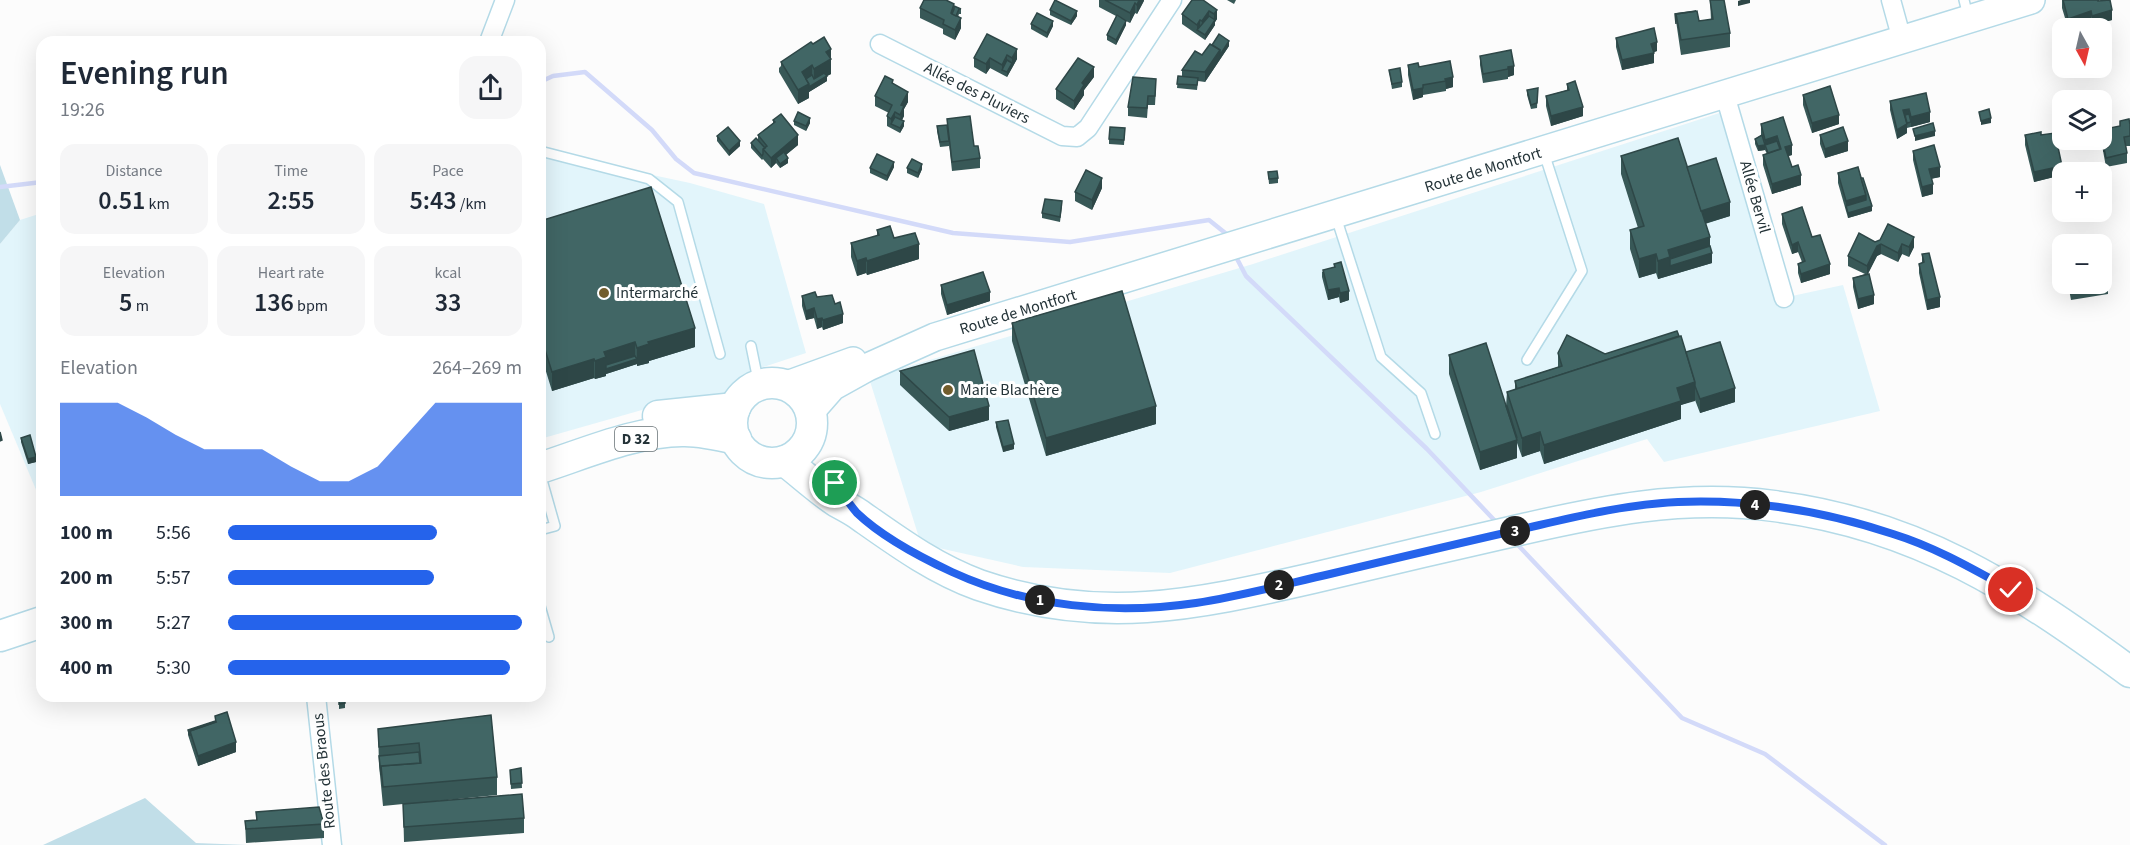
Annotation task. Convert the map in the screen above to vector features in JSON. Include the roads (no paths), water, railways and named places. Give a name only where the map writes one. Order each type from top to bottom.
[{"type":"main road","name":"Route de Montfort","points":[[773,385],[900,343],[935,337],[1902,40],[1966,9],[2031,0]]},
{"type":"main road","name":"Route de Montfort","points":[[810,425],[831,387],[868,367],[935,337]]},
{"type":"main road","points":[[810,425],[795,456],[785,460],[766,462],[756,459],[741,447],[733,429],[735,408],[749,390],[773,385],[797,392],[806,400],[810,425],[835,483],[857,513]]},
{"type":"main road","name":"D 32","points":[[546,448],[635,421],[669,414],[735,408]]},
{"type":"main road","name":"D 32","points":[[546,466],[646,436],[682,431],[702,432],[736,439]]},
{"type":"main road","points":[[785,460],[898,544],[931,562],[978,584],[1053,603],[1095,608],[1127,609],[1198,603],[1533,527],[1646,505],[1677,502],[1773,506],[1836,517],[1896,534],[1955,559],[2011,590],[2130,672]]},
{"type":"main road","points":[[0,616],[36,605]]},
{"type":"main road","points":[[0,636],[36,624]]},
{"type":"street","points":[[491,36],[504,0]]},
{"type":"street","name":"Allée des Pluviers","points":[[880,44],[1062,136],[1077,136],[1088,128],[1172,0]]},
{"type":"street","points":[[1891,0],[1902,40]]},
{"type":"street","name":"Allée Bervil","points":[[1725,95],[1784,298]]},
{"type":"street","name":"Route des Braous","points":[[317,702],[332,845]]},
{"type":"lane","points":[[1527,360],[1582,271],[1544,151]]},
{"type":"lane","points":[[546,153],[649,179],[678,201],[720,354]]},
{"type":"lane","points":[[1335,215],[1382,357],[1421,393],[1435,434]]},
{"type":"lane","points":[[751,346],[773,385]]},
{"type":"lane","points":[[546,494],[555,526],[546,528]]},
{"type":"lane","points":[[546,627],[549,637]]},
{"type":"waterway","points":[[546,79],[553,76],[585,72],[652,130],[676,159],[694,173],[953,233],[1070,242],[1209,220],[1229,236]]},
{"type":"waterway","points":[[0,187],[36,183]]},
{"type":"waterway","points":[[1234,253],[1246,276],[1427,449],[1497,523]]},
{"type":"waterway","points":[[1515,542],[1682,718],[1765,754],[1885,845]]},
{"type":"place","name":"Intermarché","points":[[604,293]]},
{"type":"place","name":"Marie Blachère","points":[[948,390]]}]
